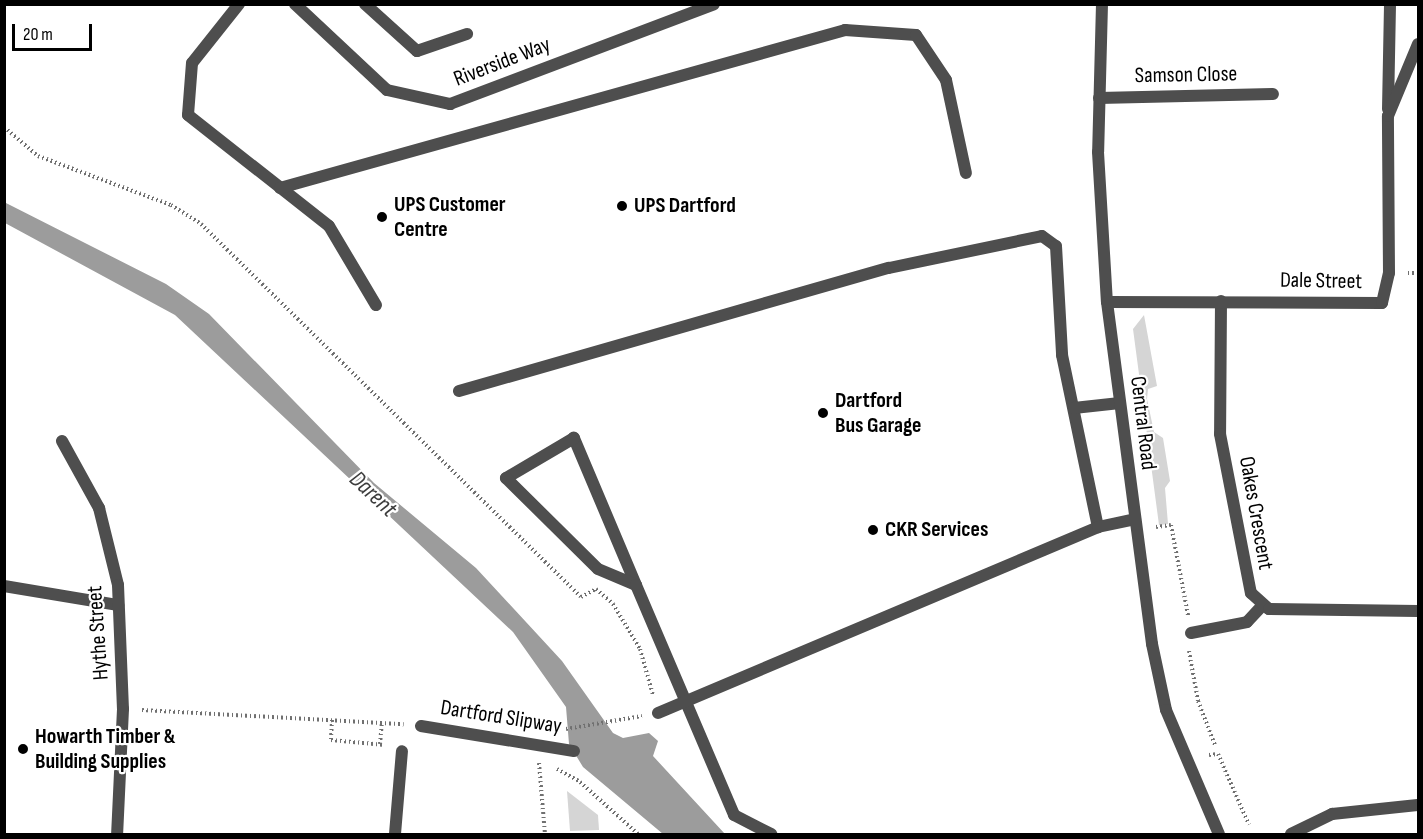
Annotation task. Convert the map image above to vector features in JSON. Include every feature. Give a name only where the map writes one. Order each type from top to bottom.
[{"type":"street","points":[[239,4],[192,63],[188,115],[329,226],[376,305]]},
{"type":"street","name":"Riverside Way","points":[[295,4],[387,90],[450,104],[714,4]]},
{"type":"street","points":[[365,4],[417,51],[467,34]]},
{"type":"street","name":"Central Road","points":[[1102,4],[1099,98],[1107,302],[1135,519],[1166,710],[1219,834]]},
{"type":"street","name":"Dale Street","points":[[1107,302],[1221,300],[1383,303],[1389,273],[1390,4]]},
{"type":"street","points":[[280,188],[845,30],[916,35],[946,80],[966,173]]},
{"type":"street","name":"Dale Street","points":[[1388,116],[1419,44]]},
{"type":"street","name":"Samson Close","points":[[1099,98],[1273,94]]},
{"type":"street","points":[[459,392],[910,262],[1042,236],[1056,246],[1062,355],[1098,528]]},
{"type":"street","name":"Oakes Crescent","points":[[1221,300],[1220,434],[1246,582],[1262,606]]},
{"type":"street","points":[[1074,408],[1120,403]]},
{"type":"street","points":[[636,585],[598,569],[506,478],[574,438],[734,815],[764,833]]},
{"type":"street","name":"Hythe Street","points":[[62,441],[99,508],[118,605],[123,709],[117,834]]},
{"type":"street","points":[[658,713],[1098,528],[1135,519]]},
{"type":"street","points":[[4,586],[118,605]]},
{"type":"street","points":[[1191,633],[1246,622],[1262,606],[1281,610],[1419,611]]},
{"type":"street","name":"Dartford Slipway","points":[[421,726],[574,751]]},
{"type":"street","points":[[395,834],[402,751]]},
{"type":"street","points":[[1291,834],[1332,814],[1419,805]]},
{"type":"path","points":[[4,127],[38,156],[171,205],[259,275],[411,436],[524,536],[581,597],[596,589],[613,604],[640,649],[658,713],[602,723]]},
{"type":"path","points":[[123,709],[421,726]]},
{"type":"path","points":[[333,720],[331,740],[380,744],[382,723]]},
{"type":"path","points":[[1209,755],[1218,754],[1249,825]]},
{"type":"path","points":[[545,834],[539,759],[580,782],[638,834]]},
{"type":"shaded area","points":[[1144,315],[1157,386],[1148,389],[1147,399],[1154,432],[1163,438],[1170,481],[1165,488],[1168,524],[1159,525],[1133,329]]},
{"type":"shaded area","points":[[567,791],[598,815],[599,830],[570,831]]},
{"type":"water","name":"Darent","points":[[4,202],[166,284],[209,314],[374,483],[476,568],[562,661],[613,733],[623,738],[649,733],[658,741],[653,756],[725,834],[663,834],[583,767],[569,744],[566,707],[513,632],[175,315],[5,223]]},
{"type":"place","name":"UPS Dartford","points":[[622,206]]},
{"type":"place","name":"UPS Customer Centre","points":[[382,217]]},
{"type":"place","name":"Dartford Bus Garage","points":[[823,413]]},
{"type":"place","name":"CKR Services","points":[[873,530]]},
{"type":"place","name":"Howarth Timber & Building Supplies","points":[[23,749]]}]
